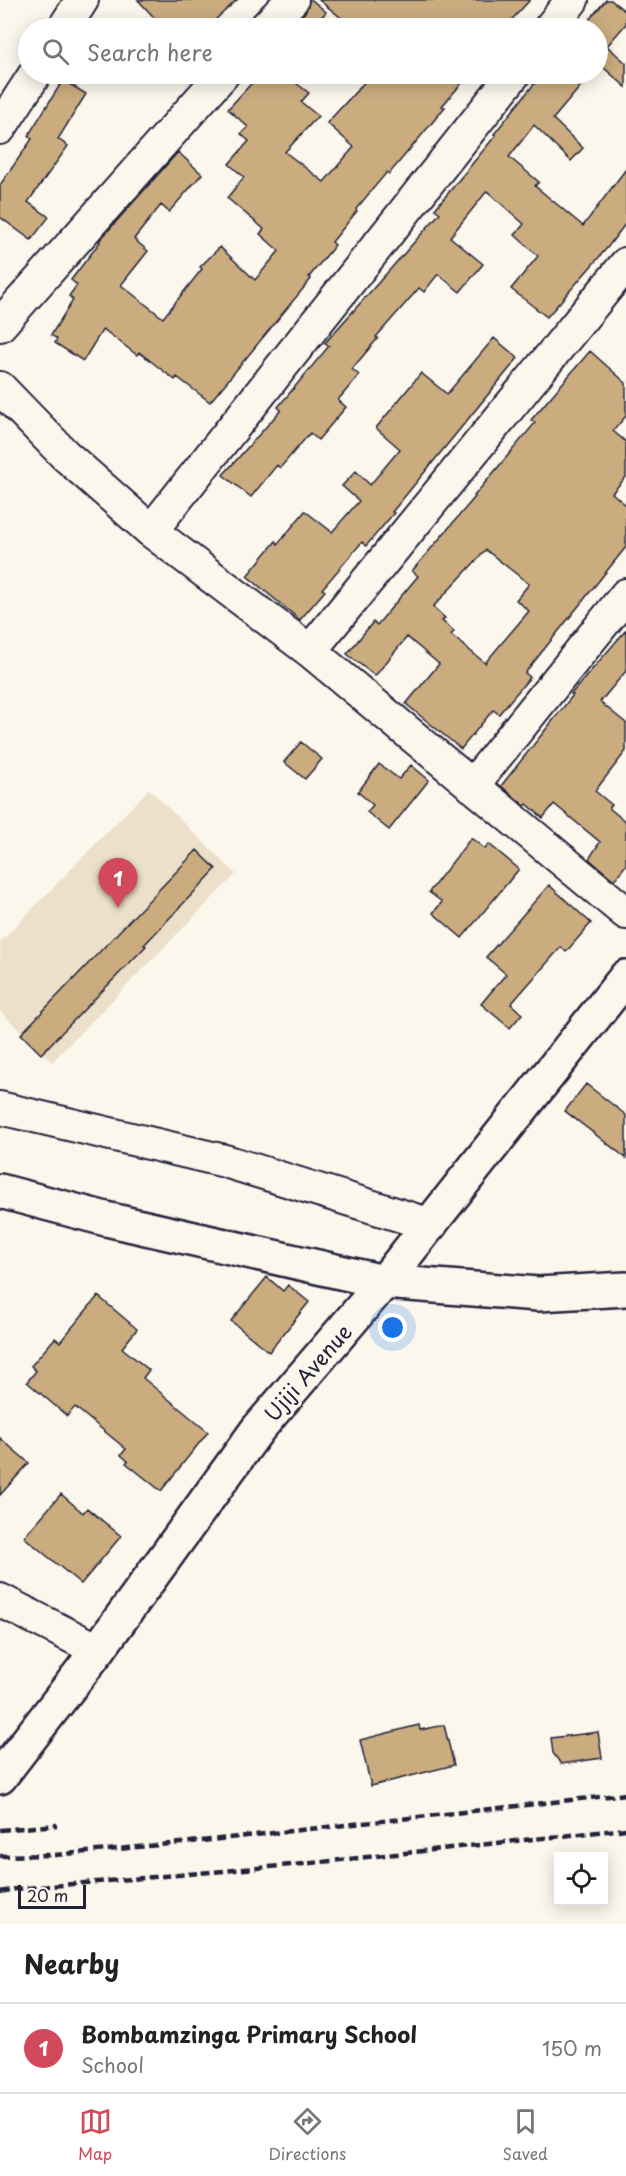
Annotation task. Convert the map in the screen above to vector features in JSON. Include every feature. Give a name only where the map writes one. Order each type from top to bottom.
[{"type":"highway","name":"Ujiji Avenue","points":[[0,1777],[98,1650],[258,1429],[384,1282],[626,977]]},
{"type":"highway","points":[[0,1191],[106,1219],[384,1282],[538,1294],[626,1289]]},
{"type":"street","points":[[70,18],[82,0]]},
{"type":"street","points":[[275,18],[292,0]]},
{"type":"street","points":[[558,18],[572,0]]},
{"type":"street","points":[[0,128],[29,84]]},
{"type":"street","points":[[0,325],[214,84]]},
{"type":"street","points":[[151,531],[506,84]]},
{"type":"street","points":[[310,651],[626,264]]},
{"type":"street","points":[[0,388],[65,455],[151,531],[310,651],[626,913]]},
{"type":"street","points":[[472,786],[626,596]]},
{"type":"street","points":[[0,1108],[225,1161],[430,1225]]},
{"type":"street","points":[[0,1600],[98,1650]]},
{"type":"shaded area","points":[[149,789],[236,874],[52,1062],[0,1011],[0,942]]},
{"type":"building","points":[[138,0],[237,0],[217,18],[155,18]]},
{"type":"building","points":[[309,0],[312,0],[326,12],[321,18],[300,18],[305,12]]},
{"type":"building","points":[[319,0],[530,0],[513,18],[342,18]]},
{"type":"building","points":[[606,0],[611,0],[626,12],[626,24],[608,45],[608,18],[591,18]]},
{"type":"building","points":[[608,47],[626,63],[626,87],[608,71]]},
{"type":"building","points":[[60,84],[70,84],[86,94],[58,139],[68,146],[28,202],[49,217],[31,240],[0,217],[0,185],[32,139],[28,136]]},
{"type":"building","points":[[251,84],[297,84],[309,93],[301,102],[318,116],[285,152],[324,182],[354,147],[327,123],[363,84],[461,84],[389,174],[387,172],[356,209],[357,211],[332,242],[335,245],[309,277],[311,279],[210,402],[177,377],[175,380],[139,352],[137,355],[103,329],[83,361],[55,343],[57,339],[51,335],[73,300],[69,296],[77,285],[71,280],[99,241],[178,152],[202,174],[169,212],[161,205],[134,239],[148,251],[121,285],[163,318],[202,269],[200,267],[220,247],[255,280],[279,251],[260,234],[264,229],[227,198],[244,177],[229,164],[249,141],[241,134],[248,127],[228,109]]},
{"type":"building","points":[[534,84],[583,84],[553,119],[583,148],[571,161],[534,125],[509,157],[539,182],[535,186],[583,226],[626,169],[626,223],[547,317],[511,289],[538,256],[515,235],[524,224],[487,191],[450,237],[483,264],[460,292],[438,274],[424,292],[419,288],[376,337],[378,338],[352,369],[359,375],[338,400],[346,407],[318,440],[310,433],[280,468],[277,465],[251,497],[223,475],[281,410],[278,407],[329,346],[325,343],[440,213],[435,209],[496,135],[494,134]]},
{"type":"building","points":[[494,338],[518,358],[392,512],[394,513],[366,546],[362,542],[322,589],[325,591],[300,620],[247,576],[276,541],[278,544],[305,511],[332,532],[359,501],[342,486],[356,471],[370,485],[400,449],[376,428],[421,373],[447,394]]},
{"type":"building","points":[[590,351],[626,383],[626,416],[613,431],[626,442],[626,477],[612,493],[626,505],[626,547],[525,673],[530,677],[499,714],[493,710],[461,749],[406,704],[439,664],[407,637],[375,676],[347,654],[373,622],[377,625],[418,576],[412,571],[535,423],[531,420]],"holes":[[[486,550],[529,584],[516,600],[529,611],[485,663],[451,635],[454,631],[442,621],[445,618],[433,607]]]},
{"type":"building","points":[[626,630],[626,671],[600,702],[626,723],[626,751],[595,791],[612,805],[609,808],[626,822],[626,865],[614,880],[589,859],[600,842],[554,804],[543,818],[501,786],[573,695],[571,694]]},
{"type":"building","points":[[301,742],[322,759],[305,779],[284,762]]},
{"type":"building","points":[[379,764],[399,779],[411,765],[429,780],[389,830],[367,812],[373,805],[358,792]]},
{"type":"building","points":[[471,838],[485,849],[489,844],[519,869],[462,938],[433,913],[442,902],[429,892]]},
{"type":"building","points":[[197,850],[216,869],[144,945],[146,946],[41,1054],[21,1034]]},
{"type":"building","points":[[549,885],[591,923],[566,952],[561,947],[511,1004],[522,1014],[510,1028],[481,1004],[506,974],[486,957]]},
{"type":"building","points":[[586,1084],[626,1115],[626,1158],[565,1111]]},
{"type":"building","points":[[267,1277],[283,1291],[288,1285],[309,1302],[269,1352],[231,1321]]},
{"type":"building","points":[[98,1296],[137,1329],[122,1348],[149,1370],[143,1378],[208,1432],[161,1491],[126,1463],[128,1461],[121,1455],[126,1449],[75,1407],[67,1416],[27,1382],[36,1371],[31,1366],[55,1338],[60,1342]]},
{"type":"building","points":[[0,1438],[29,1463],[0,1495]]},
{"type":"building","points":[[61,1494],[83,1513],[87,1508],[121,1536],[81,1584],[24,1537]]},
{"type":"building","points":[[419,1725],[420,1730],[444,1725],[454,1765],[371,1786],[360,1740]]},
{"type":"building","points":[[598,1732],[602,1758],[561,1764],[553,1753],[551,1738]]},
{"type":"railway","points":[[0,1856],[55,1855],[201,1841],[626,1794]]},
{"type":"railway","points":[[0,1830],[57,1825]]},
{"type":"railway","points":[[0,1892],[303,1864],[626,1829]]},
{"type":"place","name":"Bombamzinga Primary School","points":[[118,908]]}]
